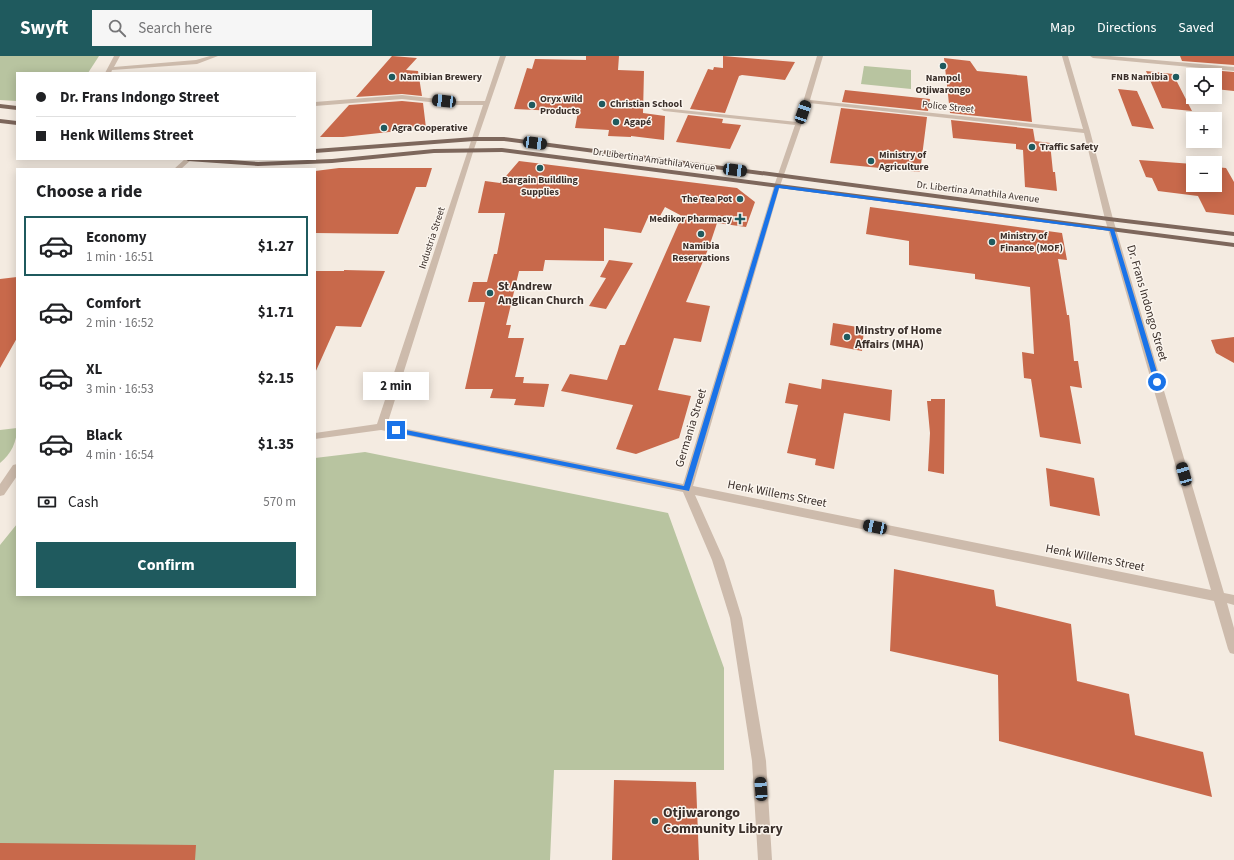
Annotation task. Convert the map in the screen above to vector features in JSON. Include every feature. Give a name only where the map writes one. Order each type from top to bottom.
[{"type":"main road","points":[[0,106],[16,108]]},
{"type":"main road","points":[[0,121],[16,123]]},
{"type":"main road","name":"Dr. Libertina Amathila Avenue","points":[[316,151],[474,139],[504,139],[1109,219],[1234,234]]},
{"type":"main road","name":"Dr. Libertina Amathila Avenue","points":[[203,160],[258,164],[332,161],[471,149],[502,150],[1234,245]]},
{"type":"street","points":[[109,71],[117,56]]},
{"type":"street","points":[[109,71],[197,62],[215,56]]},
{"type":"street","name":"Industria Street","points":[[381,427],[474,139],[504,56]]},
{"type":"street","name":"Germania Street","points":[[687,489],[778,186],[807,101],[820,56]]},
{"type":"street","name":"Dr. Frans Indongo Street","points":[[1065,56],[1088,131],[1112,230],[1234,649]]},
{"type":"street","points":[[1093,56],[1234,70]]},
{"type":"street","points":[[316,104],[402,97],[456,103],[487,103]]},
{"type":"street","name":"Police Street","points":[[807,101],[1088,131]]},
{"type":"street","points":[[664,109],[799,124]]},
{"type":"street","points":[[178,168],[188,160]]},
{"type":"street","name":"Henk Willems Street","points":[[316,436],[381,427],[1234,600]]},
{"type":"street","points":[[0,478],[15,474]]},
{"type":"street","points":[[0,492],[15,474]]},
{"type":"street","points":[[687,489],[718,560],[736,618],[759,761],[765,860]]},
{"type":"green space","points":[[0,56],[99,56],[89,72],[16,72],[16,101],[0,100]]},
{"type":"green space","points":[[864,66],[911,70],[911,89],[861,84]]},
{"type":"green space","points":[[16,428],[16,438],[13,447],[0,463],[0,430]]},
{"type":"green space","points":[[365,452],[668,513],[724,668],[724,770],[554,770],[550,860],[0,860],[0,545],[16,525],[16,596],[316,596],[316,458]]},
{"type":"building","points":[[392,56],[417,58],[406,70],[418,71],[422,96],[402,94],[356,97]]},
{"type":"building","points":[[586,56],[619,56],[618,70],[644,71],[643,113],[665,116],[664,140],[631,136],[608,136],[609,130],[575,128],[578,112],[514,109],[527,68],[532,69],[535,59],[586,60]]},
{"type":"building","points":[[723,56],[795,62],[785,80],[742,75],[739,76],[725,113],[690,109],[708,69],[713,70],[714,67],[723,68]]},
{"type":"building","points":[[1180,56],[1234,56],[1234,65],[1182,61]]},
{"type":"building","points":[[944,58],[970,61],[977,71],[1027,76],[1032,122],[950,113]]},
{"type":"building","points":[[1146,71],[1173,74],[1186,99],[1186,104],[1188,104],[1192,111],[1162,108]]},
{"type":"building","points":[[1222,71],[1234,72],[1234,91],[1222,90]]},
{"type":"building","points":[[1118,89],[1137,91],[1154,129],[1132,126]]},
{"type":"building","points":[[845,90],[930,99],[928,111],[842,102]]},
{"type":"building","points":[[402,101],[423,103],[426,128],[343,137],[320,137],[349,105]]},
{"type":"building","points":[[841,108],[927,117],[920,172],[830,163]]},
{"type":"building","points":[[688,115],[723,119],[722,123],[741,125],[730,149],[676,142]]},
{"type":"building","points":[[951,120],[1033,129],[1035,141],[1050,143],[1053,172],[1055,172],[1057,191],[1025,187],[1023,150],[1016,149],[1016,144],[953,138]]},
{"type":"building","points":[[1139,160],[1186,163],[1186,192],[1222,192],[1222,168],[1226,168],[1234,182],[1234,215],[1206,212],[1198,196],[1158,191],[1152,178],[1146,177]]},
{"type":"building","points":[[519,161],[737,188],[755,202],[746,227],[717,223],[709,247],[686,302],[710,306],[701,342],[674,338],[658,390],[691,396],[679,438],[636,454],[616,449],[633,405],[561,391],[570,374],[607,380],[620,345],[625,345],[682,216],[665,207],[660,216],[649,215],[641,233],[604,228],[604,261],[545,260],[543,271],[519,271],[506,325],[511,325],[508,338],[524,338],[515,377],[524,377],[523,383],[549,384],[544,407],[514,405],[516,399],[490,398],[493,389],[465,389],[485,302],[468,302],[473,282],[487,282],[494,254],[497,254],[505,213],[478,213],[485,181],[500,183]]},
{"type":"building","points":[[339,168],[432,168],[426,187],[416,187],[398,234],[316,233],[316,171]]},
{"type":"building","points":[[870,207],[1062,233],[1067,260],[1058,259],[1067,315],[1069,315],[1074,361],[1078,361],[1082,388],[1070,386],[1081,444],[1040,437],[1031,379],[1024,378],[1022,352],[1034,354],[1030,287],[975,279],[975,274],[909,265],[909,241],[866,234]]},
{"type":"building","points":[[609,260],[633,263],[606,309],[589,306],[606,278],[600,277]]},
{"type":"building","points":[[316,271],[385,271],[361,327],[336,326],[316,371]]},
{"type":"building","points":[[16,277],[16,340],[0,368],[0,279]]},
{"type":"building","name":"Minstry of Home Affairs (MHA)","points":[[833,323],[864,328],[862,351],[830,345]]},
{"type":"building","points":[[1234,337],[1234,363],[1216,353],[1211,340]]},
{"type":"building","points":[[822,379],[892,390],[890,421],[844,413],[834,469],[815,465],[816,459],[787,453],[798,405],[785,403],[789,383],[821,389]]},
{"type":"building","points":[[931,399],[945,399],[944,474],[928,471],[930,433],[927,401],[931,401]]},
{"type":"building","points":[[1046,468],[1094,478],[1100,516],[1050,506]]},
{"type":"building","points":[[894,569],[994,590],[996,606],[1071,624],[1077,681],[1129,694],[1135,735],[1203,752],[1212,797],[999,741],[998,675],[890,651]]},
{"type":"building","name":"Otjiwarongo Community Library","points":[[614,780],[696,782],[699,860],[612,860]]},
{"type":"building","points":[[0,843],[196,845],[195,860],[0,860]]},
{"type":"place","name":"Nampol Otjiwarongo","points":[[943,66]]},
{"type":"place","name":"Namibian Brewery","points":[[392,77]]},
{"type":"place","name":"FNB Namibia","points":[[1176,77]]},
{"type":"place","name":"Christian School","points":[[602,104]]},
{"type":"place","name":"Oryx Wild Products","points":[[532,105]]},
{"type":"place","name":"Agapé","points":[[616,122]]},
{"type":"place","name":"Agra Cooperative","points":[[384,128]]},
{"type":"place","name":"Traffic Safety","points":[[1032,147]]},
{"type":"place","name":"Ministry of Agriculture","points":[[871,161]]},
{"type":"place","name":"Bargain Buildling Supplies","points":[[540,168]]},
{"type":"place","name":"The Tea Pot","points":[[740,199]]},
{"type":"place","name":"Medikor Pharmacy","points":[[740,219]]},
{"type":"place","name":"Namibia Reservations","points":[[701,234]]},
{"type":"place","name":"Ministry of Finance (MOF)","points":[[992,242]]},
{"type":"place","name":"St Andrew Anglican Church","points":[[490,293]]},
{"type":"place","name":"Minstry of Home Affairs (MHA)","points":[[847,337]]},
{"type":"place","name":"Otjiwarongo Community Library","points":[[655,821]]},
{"type":"route","points":[[396,430],[687,489],[778,186],[1112,230],[1157,382]]}]
